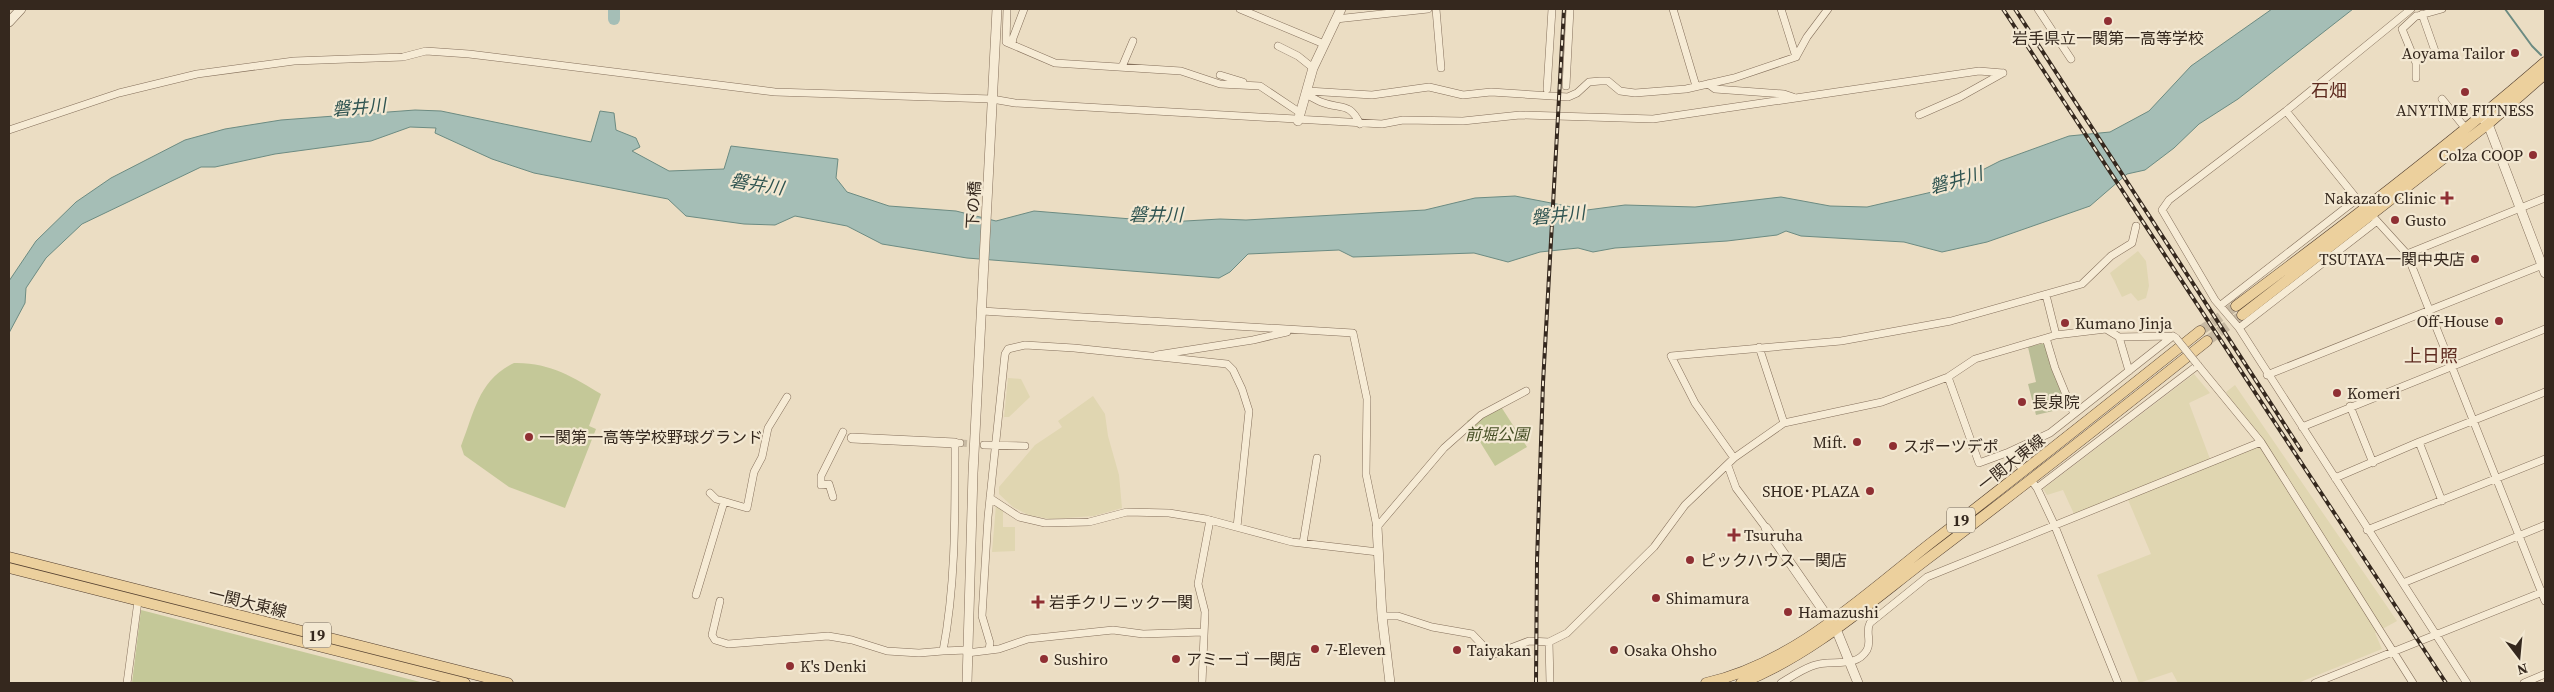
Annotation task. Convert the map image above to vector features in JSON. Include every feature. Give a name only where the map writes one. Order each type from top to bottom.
[{"type":"main road","points":[[2371,215],[2466,129],[2484,121],[2545,62]]},
{"type":"main road","points":[[2239,311],[2371,215],[2484,121],[2545,74]]},
{"type":"main road","name":"一関大東線","points":[[1741,683],[1793,659],[2200,331]]},
{"type":"main road","name":"一関大東線","points":[[1706,683],[1736,674],[1779,656],[1833,625],[2034,484],[2207,341]]},
{"type":"main road","name":"一関大東線","points":[[9,556],[124,592],[138,601],[465,683]]},
{"type":"main road","name":"一関大東線","points":[[9,568],[124,592],[508,683]]},
{"type":"street","points":[[9,22],[22,9]]},
{"type":"street","name":"下の橋","points":[[967,683],[982,308],[997,9]]},
{"type":"street","points":[[1007,9],[1006,42],[1055,63],[1181,71],[1220,84],[1260,86],[1299,116]]},
{"type":"street","points":[[1012,44],[1024,9]]},
{"type":"street","points":[[1240,9],[1324,44]]},
{"type":"street","points":[[1299,116],[1307,93],[1312,68],[1340,9]]},
{"type":"street","points":[[1336,19],[1428,9]]},
{"type":"street","points":[[1436,9],[1441,68]]},
{"type":"street","points":[[1547,89],[1552,9]]},
{"type":"street","points":[[1566,86],[1570,9]]},
{"type":"street","points":[[1674,9],[1696,86]]},
{"type":"street","points":[[1781,9],[1796,57]]},
{"type":"street","points":[[1307,93],[1372,95],[1429,88],[1463,95],[1491,92],[1568,97],[1577,93],[1589,82],[1600,81],[1608,82],[1620,91],[1648,94],[1734,78],[1796,57],[1807,37],[1828,9]]},
{"type":"street","points":[[2038,9],[2072,59]]},
{"type":"street","points":[[2411,9],[2286,111],[2169,200],[2162,210],[2215,300],[2239,328],[2467,683]]},
{"type":"street","points":[[2405,14],[2419,15],[2442,9]]},
{"type":"street","points":[[2419,15],[2435,51]]},
{"type":"street","points":[[2416,78],[2416,63],[2402,29],[2419,15]]},
{"type":"street","points":[[1122,67],[1133,41]]},
{"type":"street","points":[[1278,46],[1298,56],[1312,68]]},
{"type":"street","points":[[9,130],[119,93],[197,74],[294,61],[403,57],[426,51],[469,54],[775,92],[993,104],[1299,116],[1360,124],[1382,124],[1404,120],[1463,121],[1520,116],[1653,120],[1979,71],[2003,73],[1920,115]]},
{"type":"street","points":[[1220,75],[1243,82],[1245,85]]},
{"type":"street","points":[[1708,84],[1715,88],[1784,94],[1795,98]]},
{"type":"street","points":[[1307,93],[1322,103],[1345,106],[1354,112],[1360,124]]},
{"type":"street","points":[[2442,99],[2466,129]]},
{"type":"street","points":[[2286,111],[2357,200],[2407,254],[2519,536],[2543,591],[2545,601]]},
{"type":"street","points":[[2267,374],[2429,309],[2544,268],[2484,121]]},
{"type":"street","points":[[2407,254],[2545,198]]},
{"type":"street","points":[[2221,305],[2357,200]]},
{"type":"street","points":[[2239,328],[2371,215]]},
{"type":"street","points":[[1734,458],[1694,402],[1671,356],[1841,341],[1951,321],[2046,295],[2086,282],[2111,256],[2132,243],[2136,226]]},
{"type":"street","points":[[2046,295],[2056,335]]},
{"type":"street","points":[[982,308],[1353,333],[1367,399],[1366,474],[1377,527],[1382,616],[1390,683]]},
{"type":"street","points":[[1382,616],[1398,616],[1432,627],[1472,634],[1492,655],[1529,641],[1549,642],[1568,632],[1654,547],[1685,505],[1728,466],[1734,458],[1784,423],[1882,402],[1948,377],[1975,358],[2056,335],[2106,329],[2119,336],[2174,337],[2261,442],[2413,683]]},
{"type":"street","points":[[2302,427],[2350,406],[2545,329]]},
{"type":"street","points":[[1147,357],[1253,340],[1296,330]]},
{"type":"street","points":[[2119,336],[2129,371]]},
{"type":"street","points":[[1948,377],[1979,463],[2009,452],[2050,433],[2174,337]]},
{"type":"street","points":[[2046,338],[2055,368],[2074,414]]},
{"type":"street","points":[[988,650],[990,643],[982,616],[990,498],[1003,368],[1008,349],[1025,345],[1222,362],[1233,370],[1249,411],[1236,527]]},
{"type":"street","points":[[1759,348],[1784,423]]},
{"type":"street","points":[[2118,683],[2054,524],[2034,484],[2197,364]]},
{"type":"street","points":[[1377,527],[1444,448],[1481,415],[1526,391]]},
{"type":"street","points":[[2336,478],[2419,442],[2545,392]]},
{"type":"street","points":[[710,494],[724,502],[747,508],[754,472],[762,456],[768,428],[787,397]]},
{"type":"street","points":[[2350,406],[2373,463]]},
{"type":"street","points":[[833,497],[829,484],[821,485],[821,476],[844,432]]},
{"type":"street","points":[[852,438],[957,443],[950,614],[943,651]]},
{"type":"street","points":[[1781,683],[1820,663],[1850,662],[1868,649],[1867,628],[1870,623],[1927,576],[2261,442]]},
{"type":"street","points":[[2419,442],[2442,501]]},
{"type":"street","points":[[984,445],[1025,446]]},
{"type":"street","points":[[2009,452],[2024,471]]},
{"type":"street","points":[[1303,543],[1317,458]]},
{"type":"street","points":[[2367,530],[2545,459]]},
{"type":"street","points":[[1728,466],[1736,488],[1833,625],[1858,683]]},
{"type":"street","points":[[990,498],[1019,517],[1044,523],[1089,522],[1127,512],[1140,511],[1210,520],[1303,543],[1378,552]]},
{"type":"street","points":[[696,595],[724,502]]},
{"type":"street","points":[[1202,683],[1203,632],[1206,612],[1198,584],[1210,520]]},
{"type":"street","points":[[2402,583],[2545,525]]},
{"type":"street","points":[[2315,683],[2393,651],[2436,636],[2543,591]]},
{"type":"street","points":[[127,683],[138,601]]},
{"type":"street","points":[[720,601],[712,636],[719,642],[738,644],[828,636],[852,640],[887,651],[919,653],[999,649],[1028,639],[1113,630],[1143,634],[1203,632]]},
{"type":"street","points":[[1549,642],[1550,683]]},
{"type":"street","points":[[2524,683],[2545,674]]},
{"type":"shaded area","points":[[2138,251],[2146,261],[2149,286],[2146,298],[2138,301],[2131,293],[2122,297],[2110,273]]},
{"type":"shaded area","points":[[2194,374],[2210,393],[2189,403],[2210,459],[2258,440],[2226,392],[2235,385],[2397,621],[2375,633],[2382,649],[2298,683],[2178,683],[2172,672],[2139,683],[2097,575],[2151,554],[2126,495],[2074,514],[2063,490],[2047,495],[2043,489]]},
{"type":"shaded area","points":[[1008,378],[1021,379],[1030,397],[1009,417],[1004,417]]},
{"type":"shaded area","points":[[1093,396],[1105,414],[1108,436],[1119,475],[1122,508],[1094,516],[1050,519],[1028,515],[1013,507],[999,494],[999,487],[1035,445],[1062,427],[1058,421]]},
{"type":"shaded area","points":[[996,505],[1003,508],[1003,527],[1015,527],[1015,551],[992,552]]},
{"type":"green space","points":[[2045,343],[2066,408],[2036,415],[2028,384],[2036,382],[2028,347]]},
{"type":"green space","name":"一関第一高等学校野球グランド","points":[[514,363],[527,363],[550,368],[570,376],[601,394],[589,426],[596,429],[565,508],[509,487],[464,455],[461,446],[479,398],[492,379]]},
{"type":"green space","name":"前堀公園","points":[[1498,402],[1527,447],[1495,466],[1467,421]]},
{"type":"green space","points":[[141,610],[424,683],[132,683]]},
{"type":"water","name":"磐井川","points":[[2272,9],[2353,9],[2238,99],[2199,124],[2174,148],[2145,170],[2127,174],[2090,206],[1987,242],[1942,252],[1904,242],[1801,236],[1786,231],[1777,235],[1727,241],[1615,248],[1593,252],[1578,248],[1540,252],[1508,262],[1474,253],[1353,257],[1339,250],[1248,254],[1230,272],[1219,278],[967,258],[882,244],[847,226],[795,216],[775,225],[744,224],[686,216],[668,199],[534,173],[492,159],[435,133],[436,128],[410,127],[371,141],[275,154],[215,167],[201,167],[82,224],[46,258],[26,288],[25,303],[9,333],[9,281],[36,241],[76,202],[111,178],[185,140],[225,129],[281,120],[415,110],[441,111],[591,142],[600,111],[614,113],[616,130],[636,138],[640,147],[632,151],[669,171],[724,169],[731,146],[838,159],[836,178],[847,192],[889,206],[956,211],[996,221],[1034,211],[1168,222],[1220,219],[1246,220],[1425,210],[1475,198],[1515,196],[1587,210],[1625,205],[1695,207],[1781,197],[1830,206],[1867,207],[1945,189],[2000,161],[2069,136],[2110,132],[2149,111],[2191,66]]},
{"type":"waterway","points":[[614,9],[614,19]]},
{"type":"waterway","points":[[2505,9],[2532,46],[2541,55]]},
{"type":"tunnel","points":[[2200,331],[2236,306]]},
{"type":"tunnel","points":[[2207,341],[2242,315]]},
{"type":"tunnel","points":[[960,443],[984,445]]},
{"type":"railway","points":[[1536,683],[1537,561],[1543,383],[1564,9]]},
{"type":"railway","points":[[2003,9],[2446,683]]},
{"type":"railway","points":[[2015,9],[2301,450]]},
{"type":"place","name":"岩手県立一関第一高等学校","points":[[2108,21]]},
{"type":"place","name":"Aoyama Tailor","points":[[2515,53]]},
{"type":"place","name":"ANYTIME FITNESS","points":[[2465,92]]},
{"type":"place","name":"Colza COOP","points":[[2533,155]]},
{"type":"place","name":"Nakazato Clinic","points":[[2447,198]]},
{"type":"place","name":"Gusto","points":[[2395,220]]},
{"type":"place","name":"TSUTAYA一関中央店","points":[[2475,259]]},
{"type":"place","name":"Off-House","points":[[2499,321]]},
{"type":"place","name":"Kumano Jinja","points":[[2065,323]]},
{"type":"place","name":"Komeri","points":[[2337,393]]},
{"type":"place","name":"長泉院","points":[[2022,402]]},
{"type":"place","name":"一関第一高等学校野球グランド","points":[[529,437]]},
{"type":"place","name":"Mift.","points":[[1857,442]]},
{"type":"place","name":"スポーツデポ","points":[[1893,446]]},
{"type":"place","name":"SHOE･PLAZA","points":[[1870,491]]},
{"type":"place","name":"Tsuruha","points":[[1734,535]]},
{"type":"place","name":"ピックハウス 一関店","points":[[1690,560]]},
{"type":"place","name":"Shimamura","points":[[1656,598]]},
{"type":"place","name":"岩手クリニック一関","points":[[1038,602]]},
{"type":"place","name":"Hamazushi","points":[[1788,612]]},
{"type":"place","name":"7-Eleven","points":[[1315,649]]},
{"type":"place","name":"Taiyakan","points":[[1457,650]]},
{"type":"place","name":"Osaka Ohsho","points":[[1614,650]]},
{"type":"place","name":"Sushiro","points":[[1044,659]]},
{"type":"place","name":"アミーゴ 一関店","points":[[1176,659]]},
{"type":"place","name":"K's Denki","points":[[790,666]]},
{"type":"district","name":"石畑","points":[[2329,90]]},
{"type":"district","name":"上日照","points":[[2431,355]]}]
